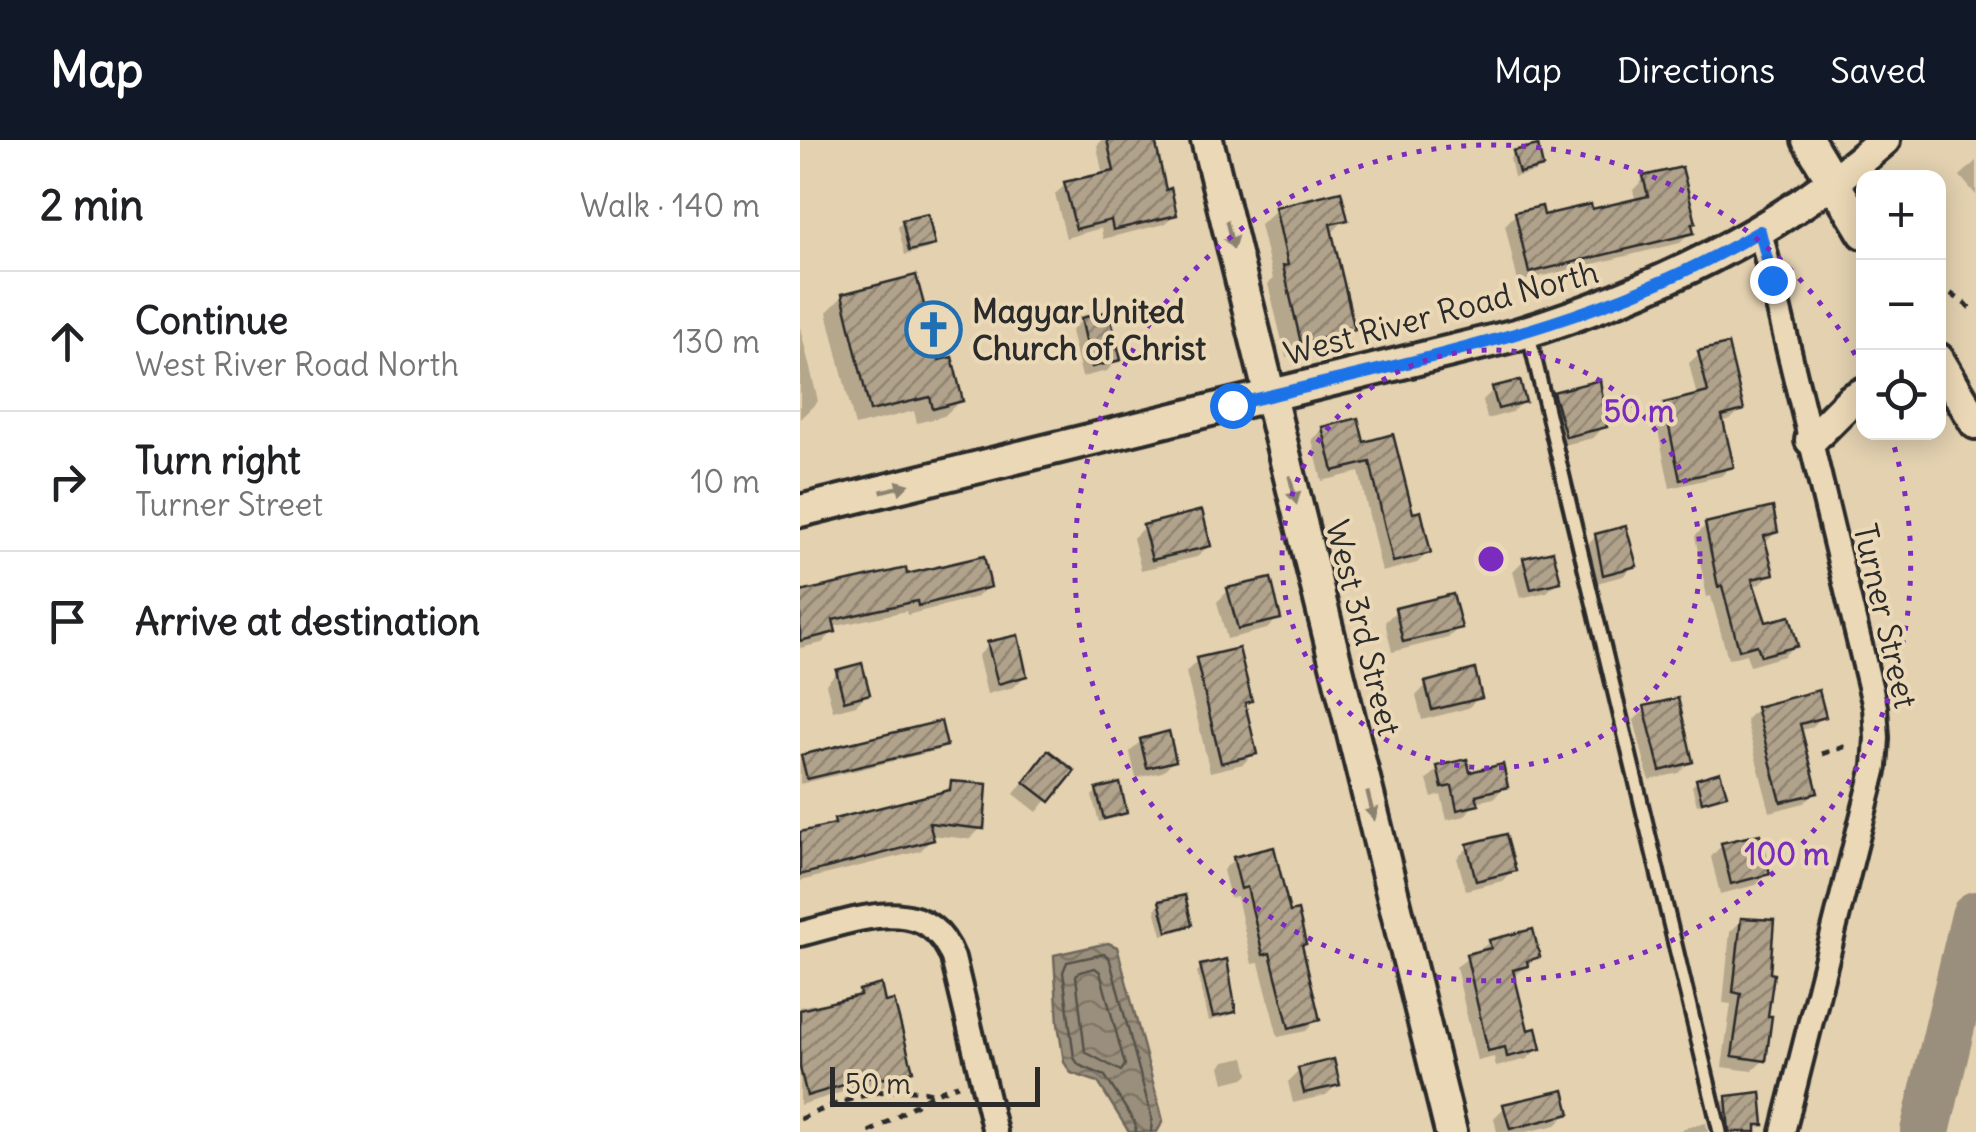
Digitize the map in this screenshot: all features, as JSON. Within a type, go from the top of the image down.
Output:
[{"type":"main road","name":"West 3rd Street","points":[[1207,140],[1450,1132]]},
{"type":"main road","points":[[1808,140],[1856,220]]},
{"type":"main road","name":"West River Road North","points":[[800,511],[1528,331],[1592,311],[1666,281],[1760,231],[1834,183],[1884,140]]},
{"type":"main road","points":[[1946,376],[1960,407]]},
{"type":"main road","points":[[1811,440],[1856,397]]},
{"type":"street","name":"Turner Street","points":[[1760,231],[1875,706],[1878,738],[1875,767],[1784,1132]]},
{"type":"street","points":[[800,934],[890,914],[918,920],[941,933],[953,958],[995,1132]]},
{"type":"lane","points":[[1528,331],[1720,1132]]},
{"type":"path","points":[[1946,290],[1976,312]]},
{"type":"path","points":[[1822,754],[1849,748],[1850,736]]},
{"type":"path","points":[[868,1132],[904,1114],[931,1092],[958,1085]]},
{"type":"path","points":[[800,1119],[862,1097],[918,1089],[931,1092]]},
{"type":"water","points":[[1108,943],[1117,947],[1160,1109],[1163,1121],[1157,1132],[1129,1132],[1098,1082],[1071,1073],[1064,1062],[1054,955]]},
{"type":"building","points":[[1107,140],[1155,140],[1166,190],[1171,188],[1177,215],[1113,230],[1111,220],[1076,229],[1064,182],[1114,171]]},
{"type":"building","points":[[1538,145],[1543,167],[1519,173],[1513,151]]},
{"type":"building","points":[[1682,167],[1696,223],[1692,224],[1694,233],[1529,273],[1515,212],[1542,206],[1544,215],[1648,196],[1643,176]]},
{"type":"building","points":[[1341,191],[1348,220],[1330,224],[1355,330],[1301,343],[1283,266],[1288,265],[1275,207]]},
{"type":"building","points":[[928,214],[935,245],[909,251],[902,220]]},
{"type":"building","points":[[916,275],[939,360],[952,357],[963,401],[933,409],[930,397],[870,411],[842,294]]},
{"type":"building","points":[[1109,311],[1121,360],[1092,367],[1081,318]]},
{"type":"building","points":[[1728,344],[1744,410],[1722,416],[1734,467],[1680,480],[1664,403],[1708,392],[1698,351]]},
{"type":"building","points":[[1520,380],[1526,402],[1498,409],[1492,387]]},
{"type":"building","points":[[1600,380],[1607,427],[1566,437],[1553,392]]},
{"type":"building","points":[[1358,418],[1364,442],[1393,434],[1413,513],[1421,511],[1431,553],[1393,562],[1370,462],[1333,471],[1322,427]]},
{"type":"building","points":[[1773,507],[1778,532],[1764,536],[1774,574],[1752,579],[1766,622],[1790,616],[1798,646],[1761,656],[1757,645],[1739,650],[1722,586],[1718,587],[1705,523]]},
{"type":"building","points":[[1202,510],[1211,546],[1152,560],[1143,525]]},
{"type":"building","points":[[1626,526],[1637,566],[1603,575],[1595,534]]},
{"type":"building","points":[[1553,551],[1561,582],[1531,589],[1523,558]]},
{"type":"building","points":[[984,556],[991,587],[918,606],[917,601],[833,620],[836,632],[800,641],[800,592],[906,568],[907,574]]},
{"type":"building","points":[[1271,578],[1281,619],[1238,629],[1227,588]]},
{"type":"building","points":[[1453,594],[1462,628],[1403,642],[1395,608]]},
{"type":"building","points":[[1018,635],[1027,676],[998,684],[987,642]]},
{"type":"building","points":[[1239,648],[1252,701],[1245,703],[1257,754],[1221,763],[1196,658]]},
{"type":"building","points":[[862,663],[870,694],[844,701],[836,670]]},
{"type":"building","points":[[1475,669],[1482,698],[1432,710],[1425,682]]},
{"type":"building","points":[[1819,690],[1826,717],[1800,724],[1818,793],[1781,802],[1756,707]]},
{"type":"building","points":[[1678,698],[1693,762],[1660,771],[1644,706]]},
{"type":"building","points":[[941,721],[947,746],[807,779],[801,755]]},
{"type":"building","points":[[1169,731],[1176,761],[1147,768],[1140,739]]},
{"type":"building","points":[[1048,750],[1075,771],[1050,802],[1024,782]]},
{"type":"building","points":[[1467,759],[1470,772],[1503,764],[1508,787],[1476,795],[1479,805],[1457,810],[1452,786],[1442,788],[1437,766]]},
{"type":"building","points":[[1720,772],[1727,795],[1702,802],[1696,779]]},
{"type":"building","points":[[951,781],[987,784],[984,829],[929,823],[934,840],[800,875],[800,832],[835,824],[834,819],[950,790]]},
{"type":"building","points":[[1120,783],[1127,813],[1104,819],[1096,789]]},
{"type":"building","points":[[1506,834],[1516,871],[1476,881],[1467,844]]},
{"type":"building","points":[[1760,834],[1770,874],[1731,884],[1721,843]]},
{"type":"building","points":[[1274,847],[1290,912],[1298,910],[1320,1020],[1289,1028],[1270,953],[1263,955],[1247,887],[1241,889],[1233,857]]},
{"type":"building","points":[[1185,895],[1192,925],[1167,932],[1159,901]]},
{"type":"building","points":[[1741,918],[1774,920],[1770,973],[1774,974],[1768,1016],[1772,1016],[1766,1061],[1732,1056],[1741,994],[1733,992]]},
{"type":"building","points":[[1533,929],[1540,957],[1513,970],[1528,1030],[1536,1028],[1541,1049],[1507,1057],[1505,1047],[1488,1051],[1466,954],[1491,948],[1489,940]]},
{"type":"building","points":[[1227,959],[1236,1012],[1213,1017],[1200,965]]},
{"type":"building","points":[[881,984],[885,1002],[894,1000],[913,1071],[881,1079],[880,1074],[807,1096],[800,1068],[800,1010],[860,995],[859,990]]},
{"type":"building","points":[[1334,1059],[1340,1085],[1304,1093],[1298,1068]]},
{"type":"building","points":[[1564,1090],[1570,1114],[1510,1129],[1503,1104]]},
{"type":"building","points":[[1761,1092],[1764,1125],[1756,1125],[1756,1132],[1729,1132],[1726,1096]]},
{"type":"waterway","points":[[1925,1132],[1976,916]]},
{"type":"place","name":"Magyar United Church of Christ","points":[[933,330]]},
{"type":"route","points":[[1232,405],[1516,335],[1592,311],[1666,281],[1760,231],[1772,280]]}]
